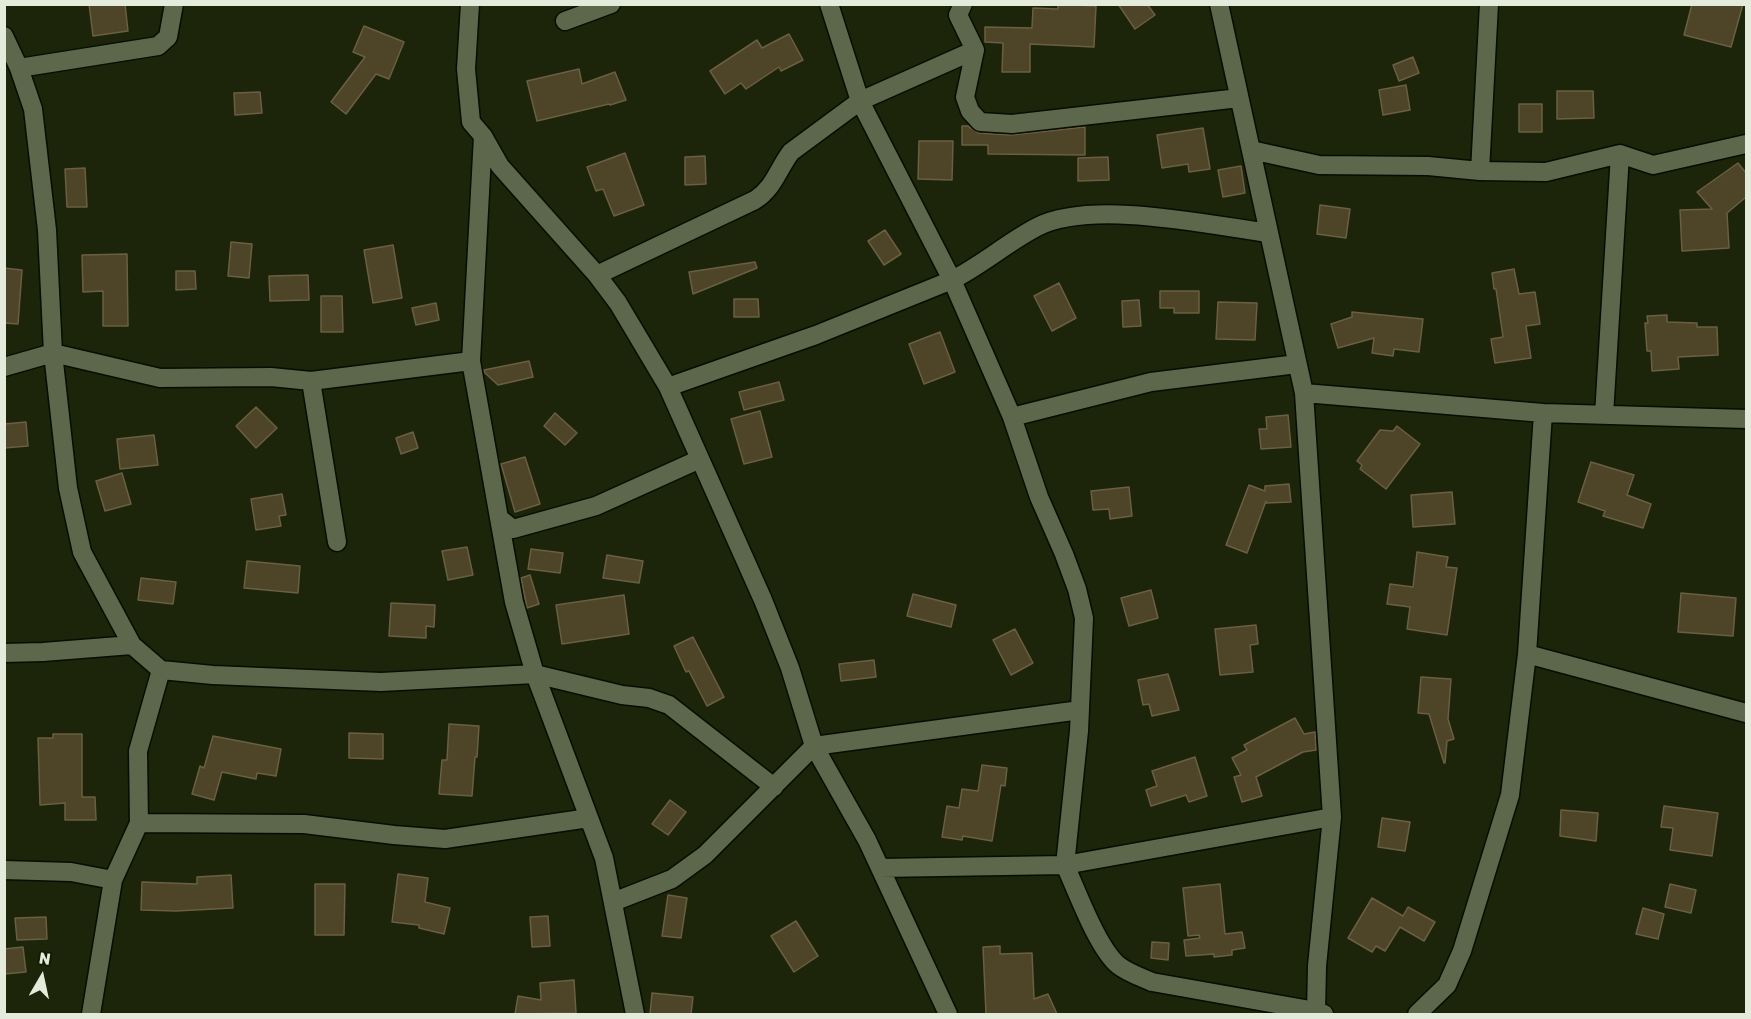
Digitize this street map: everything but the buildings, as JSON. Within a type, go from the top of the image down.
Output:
[{"type":"street","points":[[19,68],[158,46],[168,37],[174,4]]},
{"type":"street","points":[[470,4],[466,69],[471,122],[483,136],[500,166],[597,275],[618,303],[669,387],[763,600],[790,668],[814,746],[880,868],[948,1014]]},
{"type":"street","points":[[564,21],[611,4]]},
{"type":"street","points":[[829,4],[860,101],[952,280],[1012,417],[1039,496],[1071,572],[1084,618],[1080,710],[1065,865],[1102,944],[1117,964],[1152,982],[1318,1013],[1317,966],[1332,818],[1304,393],[1219,4]]},
{"type":"street","points":[[963,4],[958,15],[975,50],[965,97],[970,111],[980,122],[1012,124],[1239,98]]},
{"type":"street","points":[[1480,171],[1489,4]]},
{"type":"street","points":[[6,42],[19,68],[33,109],[47,230],[53,353],[68,488],[82,552],[132,645],[161,670],[213,675],[381,682],[535,674],[622,695],[649,698],[669,705],[774,787]]},
{"type":"street","points":[[597,275],[755,200],[766,193],[791,152],[860,101],[975,50]]},
{"type":"street","points":[[483,136],[471,361],[514,603],[535,674],[604,858],[635,1014]]},
{"type":"street","points":[[1251,150],[1319,165],[1428,166],[1480,171],[1545,172],[1620,154],[1653,165],[1746,144]]},
{"type":"street","points":[[1604,415],[1620,154]]},
{"type":"street","points":[[669,387],[816,335],[952,280],[972,270],[1038,226],[1071,217],[1107,214],[1158,217],[1269,233]]},
{"type":"street","points":[[4,367],[53,353],[160,378],[271,377],[311,381],[471,361]]},
{"type":"street","points":[[1012,417],[1151,382],[1297,364]]},
{"type":"street","points":[[311,381],[337,542]]},
{"type":"street","points":[[1304,393],[1543,413],[1746,420]]},
{"type":"street","points":[[1417,1014],[1447,985],[1462,951],[1510,795],[1527,654],[1543,413]]},
{"type":"street","points":[[499,518],[513,529],[596,506],[700,459]]},
{"type":"street","points":[[4,653],[132,645]]},
{"type":"street","points":[[1527,654],[1746,713]]},
{"type":"street","points":[[91,1014],[112,880],[139,823],[138,751],[161,670]]},
{"type":"street","points":[[613,902],[672,879],[705,855],[814,746],[1080,710]]},
{"type":"street","points":[[139,823],[304,824],[445,839],[588,818]]},
{"type":"street","points":[[880,868],[1065,865],[1332,818]]},
{"type":"street","points":[[4,870],[71,872],[112,880]]}]
